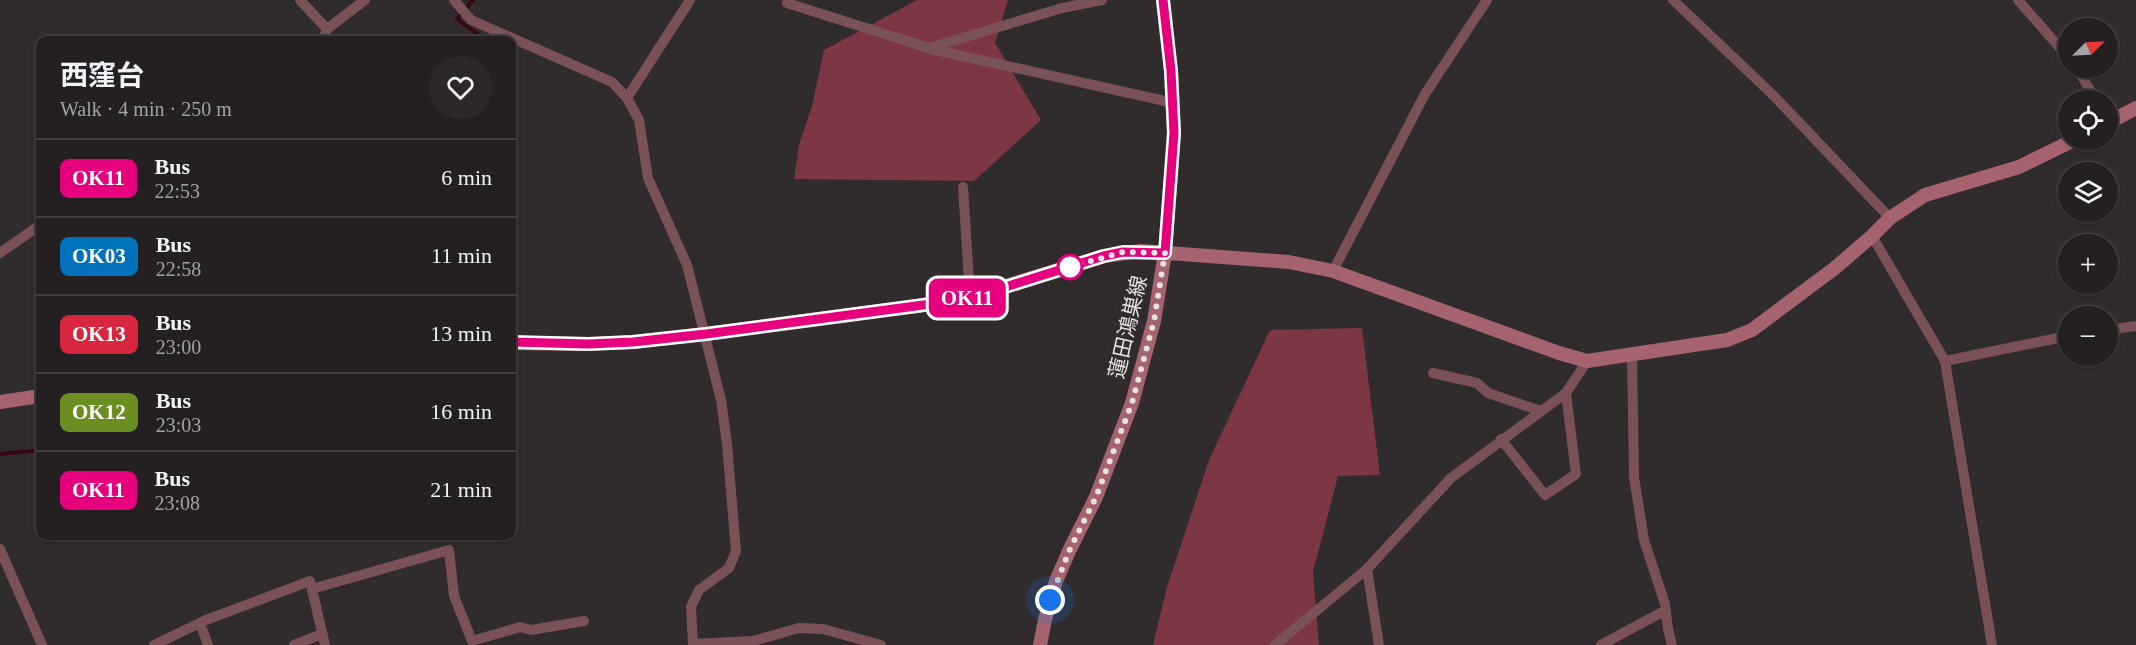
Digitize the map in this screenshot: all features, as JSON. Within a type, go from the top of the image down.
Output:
[{"type":"street","points":[[300,0],[327,29]]},
{"type":"street","points":[[324,36],[327,29],[365,0]]},
{"type":"street","points":[[454,0],[471,20],[507,36]]},
{"type":"street","points":[[627,98],[690,0]]},
{"type":"street","points":[[928,48],[1062,8],[1102,0]]},
{"type":"street","name":"蓮田鴻巣線","points":[[1040,645],[1056,581],[1096,497],[1132,403],[1154,321],[1165,253],[1172,168],[1174,103],[1164,0]]},
{"type":"street","points":[[1333,271],[1425,94],[1487,0]]},
{"type":"street","points":[[1673,0],[1774,96],[1890,218]]},
{"type":"street","points":[[2018,0],[2058,46]]},
{"type":"street","points":[[785,1],[928,48],[1174,103]]},
{"type":"street","points":[[516,40],[612,82],[627,98],[639,120],[648,178],[687,265],[722,400],[736,551],[729,568],[699,590],[691,607],[693,645],[753,641],[799,628],[823,629],[882,645]]},
{"type":"street","points":[[2118,117],[2136,108]]},
{"type":"street","points":[[516,342],[588,344],[706,334],[918,306],[970,297],[1104,256],[1132,252],[1289,262],[1333,271],[1559,353],[1587,361],[1727,340],[1752,330],[1872,236],[1890,218],[1925,195],[2019,167],[2058,148]]},
{"type":"street","points":[[963,187],[970,297]]},
{"type":"street","points":[[0,253],[36,228]]},
{"type":"street","points":[[1872,236],[1945,362],[1992,645]]},
{"type":"street","points":[[2118,329],[2136,327]]},
{"type":"street","points":[[1945,362],[2058,338]]},
{"type":"street","points":[[1632,353],[1634,477],[1644,540],[1666,610],[1672,645]]},
{"type":"street","points":[[1275,645],[1367,569],[1451,478],[1566,393],[1587,361]]},
{"type":"street","points":[[1433,373],[1477,383],[1488,393],[1541,411]]},
{"type":"street","points":[[1501,439],[1545,495],[1576,474],[1566,393]]},
{"type":"street","points":[[0,402],[36,397]]},
{"type":"street","points":[[0,549],[42,645]]},
{"type":"street","points":[[312,589],[449,550],[454,596],[472,641],[520,627],[531,630],[584,621]]},
{"type":"street","points":[[1367,569],[1379,645]]},
{"type":"street","points":[[154,645],[200,623],[310,581],[325,645]]},
{"type":"street","points":[[1601,645],[1666,610]]},
{"type":"street","points":[[200,623],[208,645]]},
{"type":"street","points":[[294,645],[322,634]]},
{"type":"shaded area","points":[[917,0],[1008,0],[995,43],[1041,120],[974,181],[794,179],[799,145],[812,106],[824,50]]},
{"type":"shaded area","points":[[1362,328],[1380,475],[1338,476],[1313,572],[1319,645],[1153,645],[1167,587],[1209,460],[1270,330]]},
{"type":"waterway","points":[[473,0],[457,19],[480,36]]},
{"type":"waterway","points":[[0,454],[36,450]]},
{"type":"bus line","name":"OK11","points":[[516,342],[588,344],[633,342],[918,306],[970,297],[1104,256],[1141,251],[1165,253],[1172,168],[1174,103],[1163,0]]},
{"type":"route","points":[[1050,600],[1070,549],[1096,497],[1132,403],[1154,321],[1165,253],[1123,252],[1063,269],[1070,267]]}]
